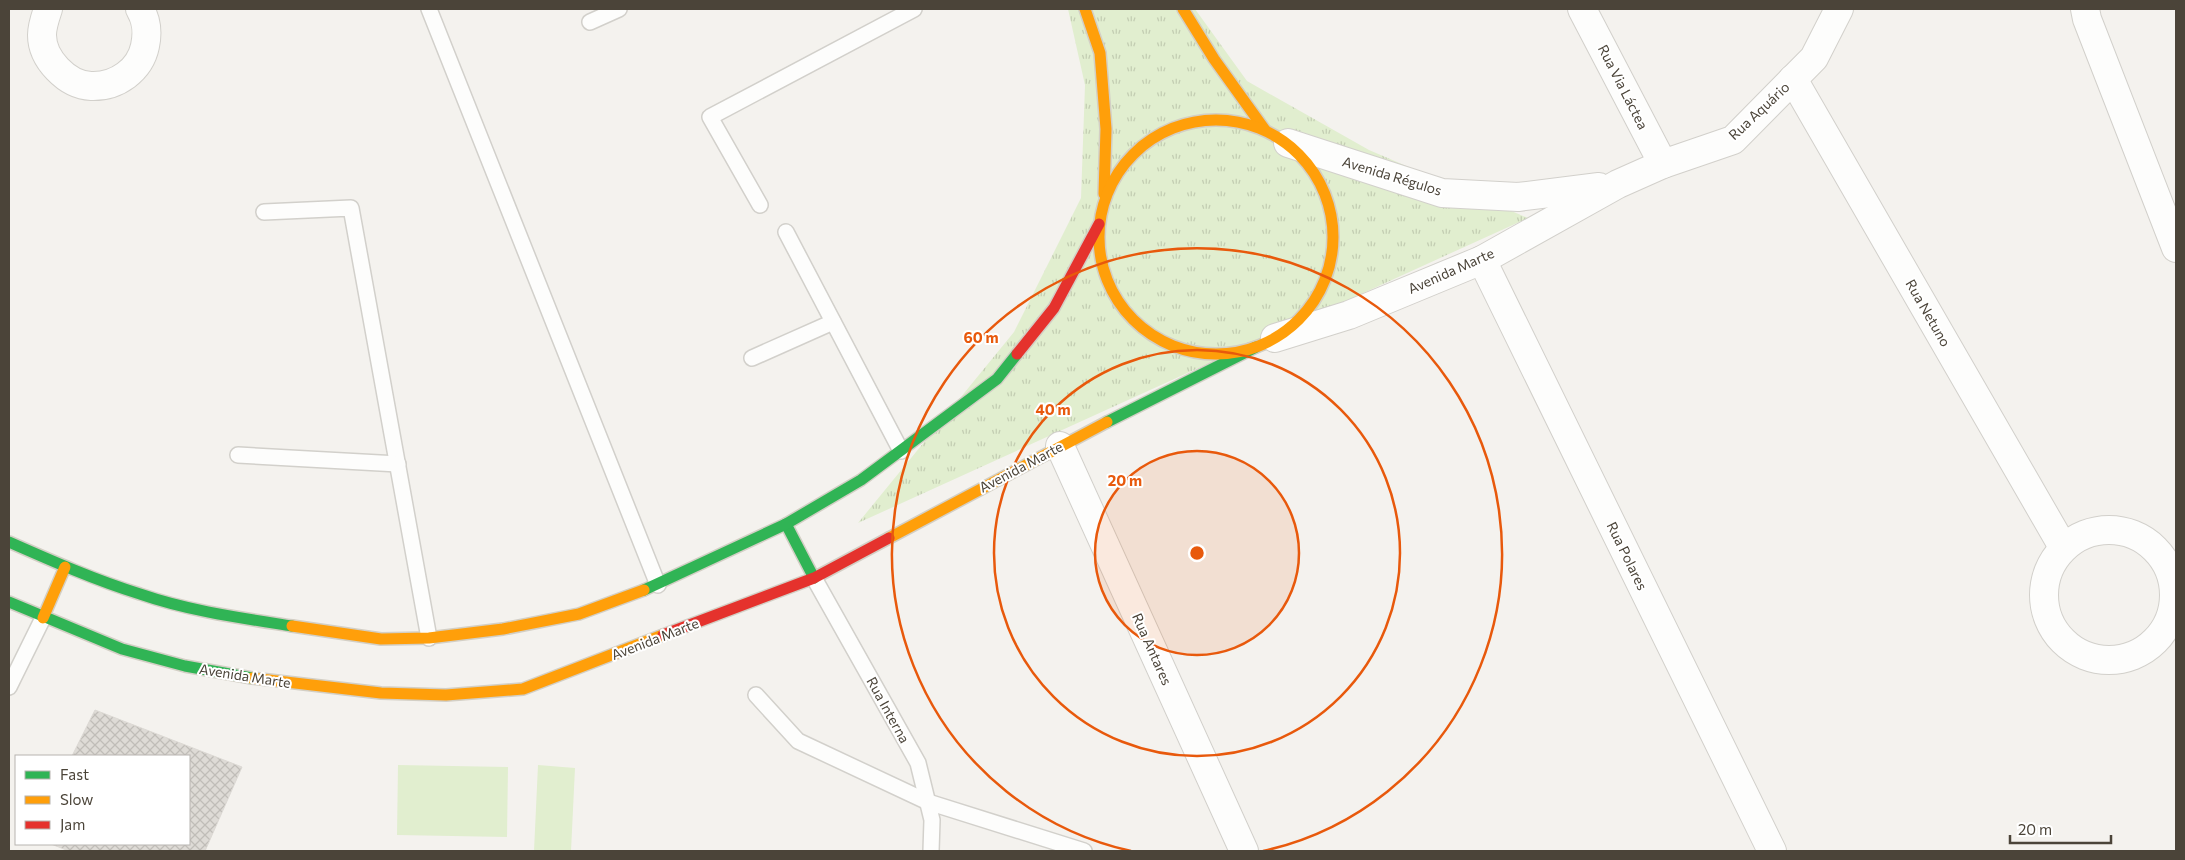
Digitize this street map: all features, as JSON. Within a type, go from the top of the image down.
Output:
[{"type":"street","points":[[39,14],[42,38],[48,58],[65,76],[90,86],[115,82],[130,73],[143,54],[148,34],[145,17],[140,9]]},
{"type":"street","points":[[1085,9],[1100,53],[1106,128],[1104,199],[1099,224],[1100,254],[1108,282],[1122,308],[1143,329],[1169,344],[1198,353],[1227,354],[1265,343],[1291,328],[1316,299],[1325,282],[1331,264],[1334,245],[1330,206],[1324,189],[1314,172],[1288,143],[1265,130],[1238,121],[1210,119],[1182,124],[1156,135],[1134,152],[1116,173],[1104,199]]},
{"type":"street","points":[[1183,9],[1214,59],[1265,130]]},
{"type":"street","name":"Rua Via Láctea","points":[[1582,9],[1663,164]]},
{"type":"street","name":"Rua Aquário","points":[[1618,184],[1663,164],[1733,140],[1814,58],[1839,9]]},
{"type":"street","points":[[2085,9],[2090,28],[2176,248]]},
{"type":"street","name":"Rua Netuno","points":[[1793,79],[2063,547]]},
{"type":"street","name":"Avenida Régulos","points":[[1288,143],[1442,193],[1518,198],[1618,184]]},
{"type":"street","name":"Avenida Marte","points":[[9,602],[122,649],[186,666],[268,681],[381,693],[446,696],[523,689],[814,578],[1060,446],[1265,343],[1349,315],[1482,260],[1618,184]]},
{"type":"street","points":[[9,542],[65,567],[140,595],[220,615],[381,639],[429,638],[503,629],[579,614],[658,585],[786,524],[861,480],[997,379],[1054,308],[1099,224]]},
{"type":"street","name":"Rua Polares","points":[[1482,260],[1772,851]]},
{"type":"street","name":"Rua Antares","points":[[1060,446],[1244,851]]},
{"type":"street","points":[[786,524],[814,578]]},
{"type":"street","points":[[2104,529],[2127,532],[2148,542],[2163,558],[2173,578],[2175,601],[2169,623],[2156,641],[2140,653],[2120,660],[2099,660],[2079,653],[2062,641],[2050,624],[2044,604],[2044,584],[2051,564],[2063,547],[2082,535],[2104,529]]},
{"type":"street","points":[[44,618],[65,567]]},
{"type":"lane","points":[[429,9],[658,585]]},
{"type":"lane","points":[[590,22],[619,9]]},
{"type":"lane","points":[[760,205],[710,116],[914,9]]},
{"type":"lane","points":[[264,212],[351,208],[429,638]]},
{"type":"lane","points":[[786,232],[901,451]]},
{"type":"lane","points":[[752,358],[833,322]]},
{"type":"lane","points":[[238,455],[398,464]]},
{"type":"lane","name":"Rua Interna","points":[[814,578],[918,763],[932,820],[931,851]]},
{"type":"lane","points":[[9,687],[44,618]]},
{"type":"lane","points":[[756,695],[798,741],[928,802],[1084,851]]},
{"type":"green space","points":[[1068,9],[1195,9],[1247,81],[1369,150],[1528,218],[858,523],[1014,332],[1081,198],[1085,85]]},
{"type":"green space","points":[[398,765],[508,767],[507,837],[397,835]]},
{"type":"green space","points":[[538,765],[575,768],[571,851],[534,851]]},
{"type":"building","points":[[95,710],[242,767],[205,851],[69,851],[54,845],[190,845],[190,755],[72,755]]},
{"type":"traffic: fast","points":[[1107,422],[1256,347]]},
{"type":"traffic: fast","points":[[644,590],[786,524],[861,480],[997,379],[1017,354]]},
{"type":"traffic: fast","points":[[786,524],[814,578]]},
{"type":"traffic: fast","points":[[9,542],[123,589],[159,600],[215,613],[292,626]]},
{"type":"traffic: fast","points":[[9,602],[122,649],[185,666],[252,678]]},
{"type":"traffic: slow","points":[[1085,9],[1100,53],[1106,129],[1104,194]]},
{"type":"traffic: slow","points":[[1183,9],[1214,59],[1265,130]]},
{"type":"traffic: slow","points":[[1205,120],[1227,120],[1261,129],[1281,139],[1299,154],[1314,172],[1324,192],[1331,214],[1333,237],[1331,260],[1324,282],[1314,302],[1299,320],[1281,335],[1250,349],[1227,354],[1205,354],[1182,349],[1151,335],[1125,311],[1118,302],[1104,271],[1099,248],[1099,226],[1104,203],[1118,172],[1142,146],[1151,139],[1182,125],[1205,120]]},
{"type":"traffic: slow","points":[[889,538],[1107,422]]},
{"type":"traffic: slow","points":[[43,618],[65,567]]},
{"type":"traffic: slow","points":[[292,626],[381,639],[429,638],[503,629],[579,614],[644,590]]},
{"type":"traffic: slow","points":[[252,678],[381,693],[446,695],[523,689],[663,635]]},
{"type":"traffic: jam","points":[[1017,354],[1054,308],[1099,224]]},
{"type":"traffic: jam","points":[[663,635],[814,578],[889,538]]}]
